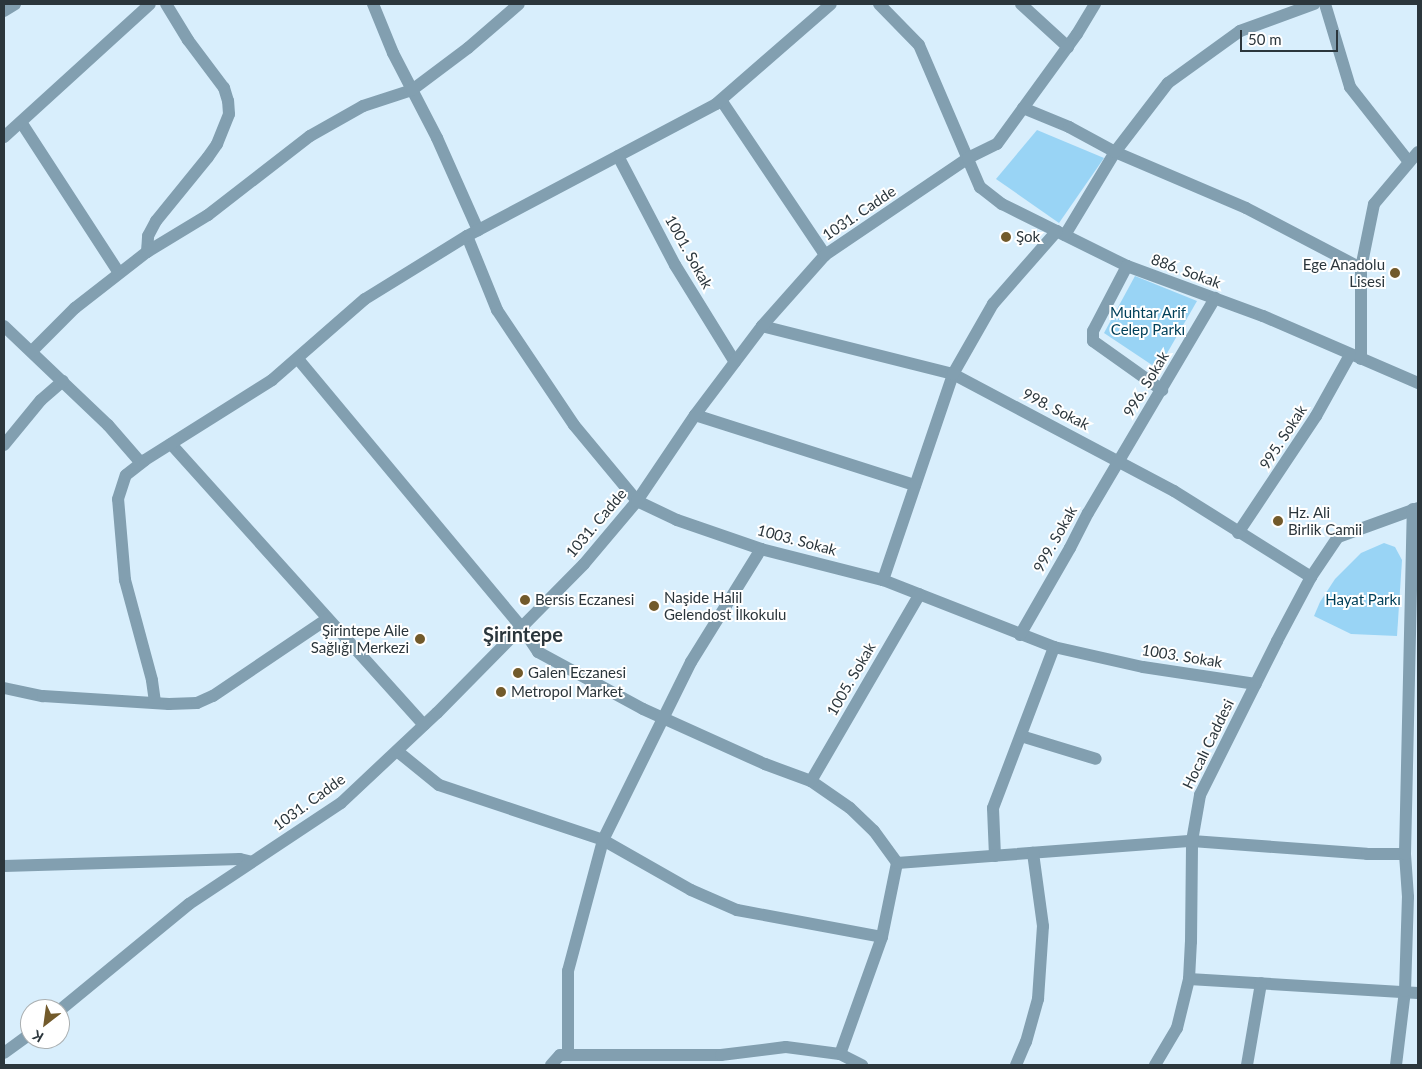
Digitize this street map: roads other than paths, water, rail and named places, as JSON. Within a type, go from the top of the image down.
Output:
[{"type":"street","points":[[4,11],[16,4]]},
{"type":"street","points":[[4,137],[150,4]]},
{"type":"street","points":[[147,252],[148,236],[156,221],[217,144],[228,114],[228,101],[224,88],[188,40],[166,4]]},
{"type":"street","name":"1003. Sokak","points":[[373,4],[393,52],[437,138],[472,233],[497,310],[574,424],[637,501],[677,520],[761,549],[883,580],[1054,647],[1144,667],[1256,684]]},
{"type":"street","points":[[32,351],[75,308],[147,252],[208,215],[310,136],[363,106],[412,90],[468,48],[519,4]]},
{"type":"street","points":[[155,702],[152,680],[125,580],[118,499],[126,475],[141,463],[242,401],[298,359],[365,299],[472,233],[721,100],[831,4]]},
{"type":"street","name":"886. Sokak","points":[[879,4],[919,45],[980,187],[1002,204],[1127,266],[1263,316],[1418,383]]},
{"type":"street","points":[[1022,4],[1068,47]]},
{"type":"street","name":"1031. Cadde","points":[[70,1002],[189,904],[341,803],[424,725],[584,564],[637,501],[696,415],[762,326],[825,255],[968,158],[997,144],[1068,47],[1095,4]]},
{"type":"street","points":[[883,580],[953,374],[993,304],[1061,233],[1115,152],[1168,83],[1240,31],[1314,4]]},
{"type":"street","points":[[1325,4],[1350,87],[1409,162]]},
{"type":"street","points":[[721,100],[825,255]]},
{"type":"street","points":[[1023,108],[1068,127],[1115,152],[1246,208],[1361,268]]},
{"type":"street","points":[[21,122],[119,272]]},
{"type":"street","points":[[1356,357],[1361,268],[1374,204],[1418,152]]},
{"type":"street","name":"1001. Sokak","points":[[618,156],[675,265],[734,362]]},
{"type":"street","points":[[1127,266],[1093,331],[1093,341],[1162,390]]},
{"type":"street","name":"996. Sokak","points":[[1120,460],[1215,298]]},
{"type":"street","points":[[4,326],[63,380],[108,425],[141,463]]},
{"type":"street","name":"998. Sokak","points":[[762,326],[953,374],[1120,460],[1174,491],[1238,533],[1311,577]]},
{"type":"street","name":"995. Sokak","points":[[1238,533],[1356,357]]},
{"type":"street","points":[[298,359],[522,628],[538,652],[664,718],[765,764],[811,781],[856,814],[874,831],[897,863],[882,937],[840,1054]]},
{"type":"street","points":[[4,444],[41,400],[63,380]]},
{"type":"street","points":[[696,415],[915,485]]},
{"type":"street","points":[[172,444],[424,725]]},
{"type":"street","name":"999. Sokak","points":[[1020,635],[1120,460]]},
{"type":"street","points":[[1396,1065],[1405,991],[1413,896],[1405,854],[1416,509]]},
{"type":"street","name":"Hocalı Caddesi","points":[[1155,1065],[1177,1028],[1189,979],[1192,841],[1200,795],[1311,577],[1338,538],[1416,509]]},
{"type":"street","points":[[564,1058],[568,971],[604,840],[691,662],[761,549]]},
{"type":"street","name":"1005. Sokak","points":[[811,781],[920,594]]},
{"type":"street","points":[[4,688],[43,696],[197,703],[213,696],[328,619]]},
{"type":"street","points":[[995,856],[993,808],[1054,647]]},
{"type":"street","points":[[1021,736],[1096,759]]},
{"type":"street","points":[[397,751],[439,785],[604,840],[691,890],[737,910],[882,937]]},
{"type":"street","points":[[897,863],[1192,841],[1367,854],[1405,854]]},
{"type":"street","points":[[1016,1065],[1026,1042],[1038,999],[1043,926],[1033,853]]},
{"type":"street","points":[[4,866],[240,859],[252,862]]},
{"type":"street","points":[[1189,979],[1418,993]]},
{"type":"street","points":[[1247,1065],[1261,983]]},
{"type":"street","points":[[4,1053],[20,1041]]},
{"type":"street","points":[[551,1065],[564,1058],[723,1060],[786,1046],[840,1054],[862,1065]]},
{"type":"place","name":"Şok","points":[[1006,237]]},
{"type":"place","name":"Ege Anadolu Lisesi","points":[[1395,273]]},
{"type":"place","name":"Hz. Ali Birlik Camii","points":[[1278,521]]},
{"type":"place","name":"Bersis Eczanesi","points":[[525,600]]},
{"type":"place","name":"Naşide Halil Gelendost İlkokulu","points":[[654,606]]},
{"type":"place","name":"Şirintepe Aile Sağlığı Merkezi","points":[[420,639]]},
{"type":"place","name":"Galen Eczanesi","points":[[518,673]]},
{"type":"place","name":"Metropol Market","points":[[501,692]]},
{"type":"district","name":"Şirintepe","points":[[523,634]]},
{"type":"park label","name":"Muhtar Arif Celep Parkı","points":[[1148,320]]},
{"type":"park label","name":"Hayat Parkı","points":[[1363,600]]}]
